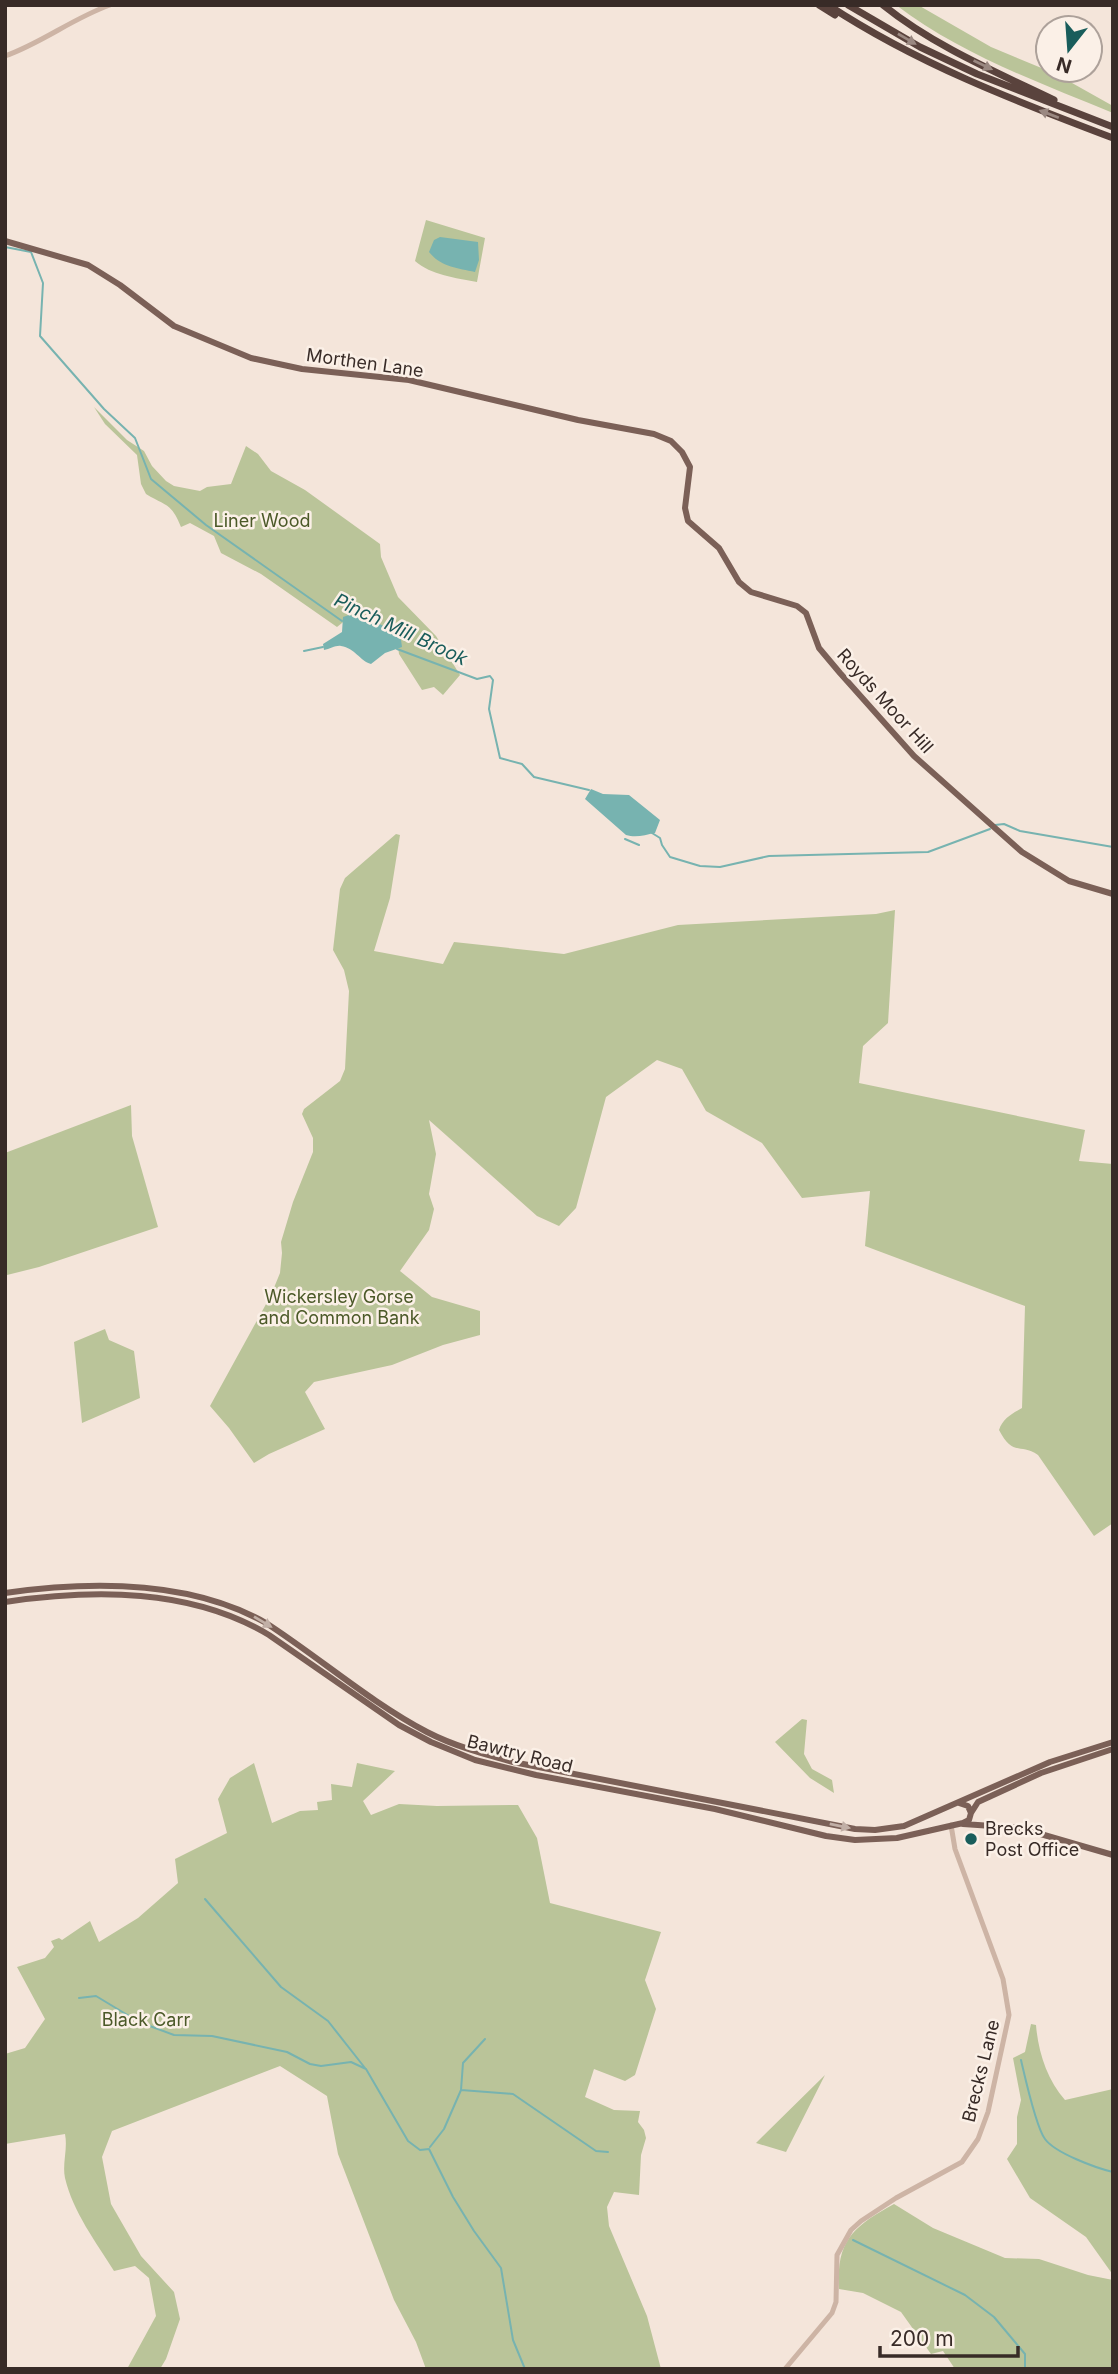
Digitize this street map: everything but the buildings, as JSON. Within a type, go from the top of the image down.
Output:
[{"type":"highway","points":[[820,5],[873,37],[972,82],[1113,138]]},
{"type":"highway","points":[[828,5],[913,54]]},
{"type":"highway","points":[[848,5],[920,47],[1109,126]]},
{"type":"highway","points":[[883,5],[916,29],[962,55],[1109,126]]},
{"type":"main road","name":"Morthen Lane","points":[[5,242],[65,256],[88,265],[120,285],[174,326],[260,361],[302,369],[410,380],[566,418],[664,437],[682,452],[690,467],[685,508]]},
{"type":"main road","name":"Royds Moor Hill","points":[[685,508],[688,522],[719,548],[733,575],[744,587],[762,597],[797,606],[806,613],[819,648],[839,673],[914,756],[992,827],[1047,869],[1069,881],[1113,894]]},
{"type":"main road","name":"Bawtry Road","points":[[5,1594],[64,1587],[127,1588],[200,1598],[250,1614],[408,1721],[476,1752],[513,1762],[855,1829],[876,1830],[904,1826],[1050,1762],[1113,1742]]},
{"type":"main road","points":[[64,1587],[64,1595]]},
{"type":"main road","name":"Bawtry Road","points":[[5,1602],[101,1594],[149,1597],[216,1610],[256,1627],[411,1732],[475,1760],[536,1775],[715,1809],[808,1832],[855,1840],[897,1838],[948,1825],[997,1825]]},
{"type":"main road","points":[[297,1644],[310,1657],[308,1662]]},
{"type":"main road","points":[[961,1824],[969,1820],[978,1802],[1041,1773],[1113,1749]]},
{"type":"main road","points":[[959,1802],[968,1806],[971,1813],[980,1820],[1020,1828],[1113,1855]]},
{"type":"main road","points":[[938,1813],[948,1825]]},
{"type":"main road","points":[[808,1832],[804,1826],[809,1820]]},
{"type":"street","points":[[5,56],[23,50],[110,5]]},
{"type":"street","name":"Brecks Lane","points":[[785,2369],[832,2313],[836,2302],[837,2255],[851,2230],[896,2198],[962,2162],[973,2147],[988,2112],[1009,2015],[1003,1979],[948,1825]]},
{"type":"green space","points":[[896,5],[918,5],[991,47],[1034,65],[1034,80],[973,53]]},
{"type":"green space","points":[[1043,84],[1074,84],[1113,106],[1113,113]]},
{"type":"green space","points":[[426,220],[485,238],[477,282],[436,273],[415,261]]},
{"type":"green space","name":"Liner Wood","points":[[94,407],[127,440],[144,451],[152,466],[174,486],[200,491],[207,487],[231,484],[246,446],[258,454],[271,471],[305,490],[380,544],[381,557],[398,597],[436,636],[460,675],[443,695],[434,687],[422,690],[399,654],[397,639],[347,619],[337,627],[261,574],[221,553],[214,536],[190,523],[181,527],[171,509],[146,494],[141,484],[137,455],[105,424]]},
{"type":"green space","name":"Wickersley Gorse and Common Bank","points":[[396,834],[400,835],[390,898],[374,951],[443,964],[454,942],[564,954],[678,925],[876,914],[895,910],[888,1023],[863,1046],[859,1083],[1085,1130],[1079,1161],[1113,1164],[1113,1523],[1094,1536],[1038,1455],[1008,1444],[999,1430],[1005,1419],[1022,1408],[1025,1306],[865,1246],[870,1191],[802,1198],[762,1143],[706,1111],[682,1069],[657,1060],[606,1097],[576,1208],[559,1226],[537,1216],[429,1120],[436,1154],[429,1194],[434,1209],[429,1230],[400,1271],[432,1297],[480,1311],[480,1335],[443,1345],[392,1365],[314,1382],[305,1392],[325,1429],[254,1463],[210,1406],[271,1295],[280,1273],[281,1242],[313,1152],[313,1138],[302,1114],[304,1109],[340,1081],[345,1069],[349,991],[344,970],[333,950],[340,889],[345,878]]},
{"type":"green space","points":[[131,1105],[132,1136],[158,1227],[7,1275],[5,1153]]},
{"type":"green space","points":[[105,1329],[109,1340],[134,1351],[140,1398],[82,1423],[74,1342]]},
{"type":"green space","points":[[802,1719],[807,1720],[804,1754],[812,1769],[832,1780],[834,1793],[810,1778],[775,1742]]},
{"type":"green space","name":"Black Carr","points":[[254,1763],[272,1823],[300,1811],[318,1810],[317,1802],[332,1800],[331,1784],[352,1787],[357,1763],[395,1771],[363,1801],[371,1815],[399,1804],[518,1805],[537,1838],[550,1903],[661,1932],[645,1980],[656,2009],[635,2075],[625,2081],[594,2069],[585,2097],[614,2110],[640,2111],[638,2122],[646,2138],[641,2155],[639,2195],[614,2192],[607,2207],[609,2226],[647,2316],[661,2369],[426,2369],[416,2342],[394,2300],[338,2154],[327,2096],[280,2066],[112,2131],[102,2157],[111,2204],[141,2256],[174,2292],[180,2319],[160,2369],[127,2369],[156,2316],[149,2278],[135,2266],[114,2271],[86,2226],[65,2178],[65,2134],[5,2144],[5,2054],[25,2048],[45,2019],[17,1967],[45,1958],[54,1947],[51,1941],[59,1938],[62,1940],[90,1921],[99,1942],[138,1918],[178,1883],[175,1859],[227,1833],[218,1799],[230,1778]]},
{"type":"green space","points":[[1031,2024],[1036,2025],[1041,2055],[1048,2074],[1065,2100],[1113,2089],[1113,2275],[1086,2237],[1030,2198],[1007,2159],[1017,2144],[1017,2117],[1021,2100],[1013,2058],[1025,2052]]},
{"type":"green space","points":[[825,2075],[786,2152],[756,2143]]},
{"type":"green space","points":[[894,2204],[933,2228],[1005,2258],[1039,2259],[1113,2280],[1113,2369],[955,2369],[943,2351],[931,2354],[901,2312],[863,2293],[839,2289],[841,2258],[850,2236],[868,2220]]},
{"type":"water","points":[[440,237],[478,242],[479,260],[475,272],[450,266],[429,252],[434,240]]},
{"type":"water","points":[[349,615],[371,620],[390,630],[401,640],[402,647],[385,653],[371,664],[346,647],[337,646],[324,650],[323,644],[342,632],[343,617]]},
{"type":"water","points":[[591,789],[603,794],[629,795],[660,820],[655,833],[626,835],[585,799]]},
{"type":"waterway","name":"Pinch Mill Brook","points":[[5,247],[31,252],[43,283],[40,336],[104,409],[135,438],[151,479],[206,525],[342,621]]},
{"type":"waterway","points":[[304,651],[323,647]]},
{"type":"waterway","name":"Pinch Mill Brook","points":[[397,649],[477,679],[490,676],[493,680],[489,709],[500,758],[522,764],[534,777],[589,790]]},
{"type":"waterway","name":"Pinch Mill Brook","points":[[995,825],[1004,824],[1020,831],[1113,847]]},
{"type":"waterway","name":"Pinch Mill Brook","points":[[652,833],[660,838],[670,857],[700,866],[720,867],[769,856],[928,852],[990,829]]},
{"type":"waterway","points":[[625,839],[639,845]]},
{"type":"waterway","points":[[205,1899],[281,1987],[328,2021],[365,2068]]},
{"type":"waterway","points":[[79,1998],[96,1996],[139,2022],[174,2035],[212,2036],[287,2052],[310,2064],[321,2066],[351,2062],[366,2069],[408,2141],[420,2150],[429,2149],[453,2197],[501,2268],[513,2340],[525,2369]]},
{"type":"waterway","points":[[430,2147],[444,2129],[461,2090],[463,2063],[485,2039]]},
{"type":"waterway","points":[[1021,2060],[1045,2139],[1066,2155],[1113,2172]]},
{"type":"waterway","points":[[461,2090],[513,2094],[596,2151],[608,2152]]},
{"type":"waterway","points":[[853,2240],[965,2295],[994,2317],[1025,2354],[1025,2369]]},
{"type":"place","name":"Brecks Post Office","points":[[971,1839]]}]
